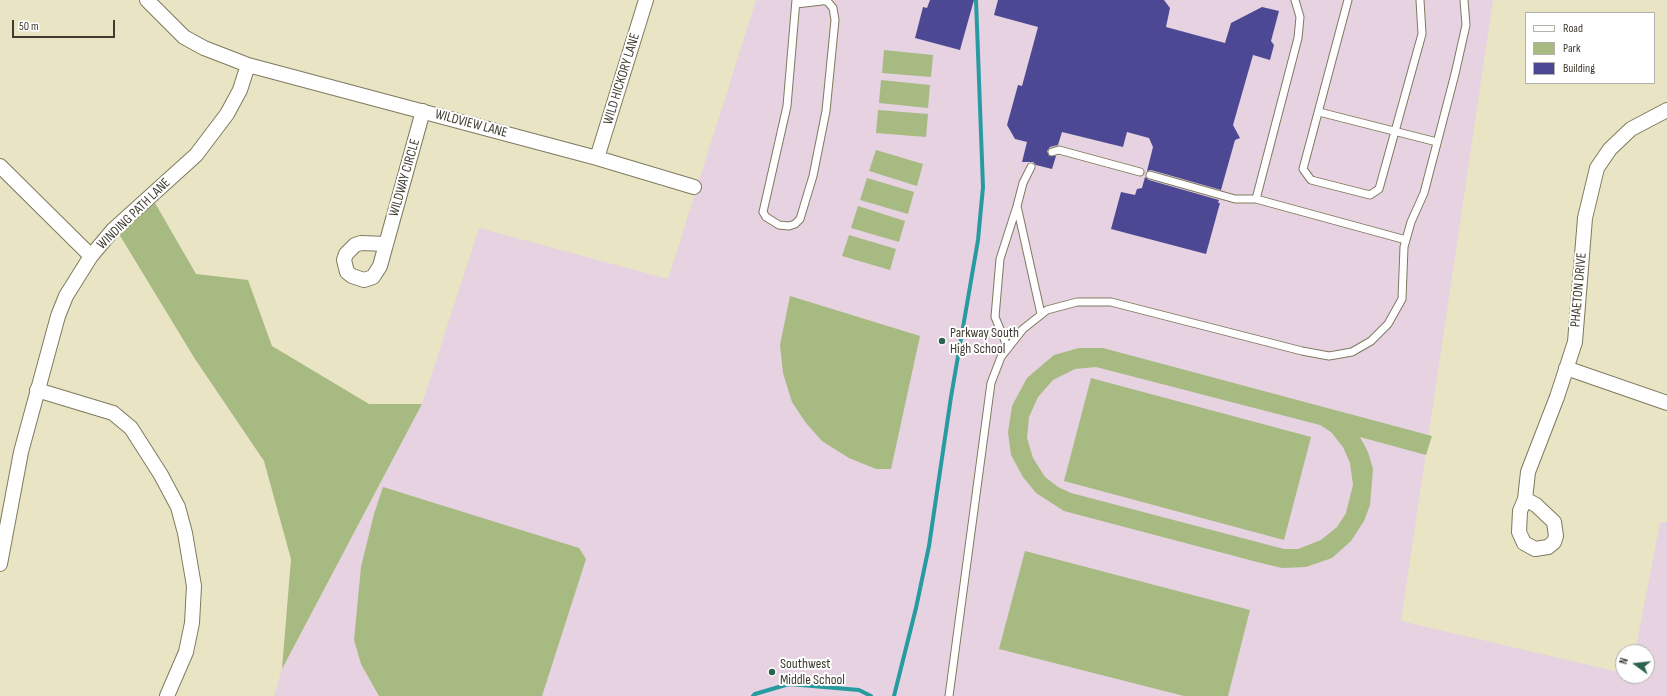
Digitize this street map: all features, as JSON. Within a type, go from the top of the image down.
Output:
[{"type":"street","points":[[147,0],[184,37],[204,48],[248,65]]},
{"type":"street","name":"WILD HICKORY LANE","points":[[597,158],[646,0]]},
{"type":"street","name":"WILDVIEW LANE","points":[[248,65],[597,158],[694,187]]},
{"type":"street","name":"WINDING PATH LANE","points":[[0,564],[21,452],[58,316],[66,296],[91,256],[113,230],[196,155],[227,114],[240,90],[248,65]]},
{"type":"street","name":"PHAETON DRIVE","points":[[1525,498],[1528,472],[1575,342],[1585,218],[1597,168],[1610,149],[1631,128],[1667,110]]},
{"type":"street","name":"WILDWAY CIRCLE","points":[[386,244],[423,111]]},
{"type":"street","points":[[0,166],[91,256]]},
{"type":"street","points":[[1566,368],[1667,403]]},
{"type":"street","points":[[37,390],[113,413],[131,428],[162,475],[178,507],[185,533],[193,580],[192,623],[186,652],[167,696]]},
{"type":"lane","points":[[822,0],[828,2],[833,8],[835,20],[826,111],[813,176],[800,219],[795,224],[789,226],[779,225],[766,218],[763,212],[787,106],[796,2],[822,0]]},
{"type":"lane","points":[[1256,199],[1298,38],[1300,18],[1295,0]]},
{"type":"lane","points":[[1348,0],[1303,169],[1311,180],[1370,195],[1379,188],[1422,34],[1420,0]]},
{"type":"lane","points":[[949,696],[991,383],[1001,357],[1023,329],[1047,310],[1077,302],[1111,302],[1302,352],[1329,356],[1352,352],[1371,341],[1388,324],[1402,299],[1406,240],[1411,222],[1424,193],[1455,74],[1466,25],[1464,0]]},
{"type":"lane","points":[[1319,112],[1437,142]]},
{"type":"lane","points":[[1052,152],[1059,150],[1140,172]]},
{"type":"lane","points":[[1008,348],[995,317],[1000,259],[1023,184],[1032,167]]},
{"type":"lane","points":[[1150,175],[1235,199],[1256,199],[1406,240]]},
{"type":"lane","points":[[1017,206],[1042,314]]},
{"type":"shaded area","name":"Parkway South High School","points":[[756,0],[1493,0],[1401,621],[1615,671],[1615,684],[1655,684],[1655,644],[1637,644],[1660,523],[1667,522],[1667,696],[274,696],[282,669],[422,404],[479,228],[668,279]]},
{"type":"green space","points":[[884,50],[933,55],[931,77],[882,73]]},
{"type":"green space","points":[[881,80],[930,85],[928,108],[879,103]]},
{"type":"green space","points":[[878,110],[928,114],[926,137],[876,133]]},
{"type":"green space","points":[[876,150],[923,164],[917,186],[869,171]]},
{"type":"green space","points":[[867,178],[914,192],[908,214],[860,200]]},
{"type":"green space","points":[[155,203],[196,274],[248,280],[272,346],[369,404],[422,404],[282,669],[291,559],[264,461],[195,359],[119,234]]},
{"type":"green space","points":[[858,206],[905,221],[899,242],[851,228]]},
{"type":"green space","points":[[849,235],[896,249],[890,270],[842,256]]},
{"type":"green space","points":[[790,296],[920,336],[891,469],[876,469],[849,458],[822,441],[806,423],[792,402],[783,373],[780,345]]},
{"type":"green space","points":[[1079,348],[1103,348],[1432,436],[1426,455],[1360,437],[1368,452],[1373,469],[1370,505],[1364,521],[1351,541],[1332,558],[1306,567],[1282,568],[1064,511],[1036,493],[1023,477],[1011,455],[1008,432],[1012,406],[1027,378],[1054,355]],"holes":[[[1096,367],[1320,425],[1331,432],[1343,447],[1350,463],[1353,485],[1346,513],[1337,527],[1321,540],[1298,549],[1284,549],[1071,493],[1058,487],[1045,477],[1033,458],[1027,438],[1029,417],[1038,397],[1053,380],[1075,369]]]},
{"type":"green space","points":[[1091,378],[1311,437],[1284,540],[1064,481]]},
{"type":"green space","points":[[383,487],[579,548],[586,559],[542,696],[379,696],[361,664],[354,640],[361,567],[374,514]]},
{"type":"green space","points":[[1025,551],[1250,610],[1228,696],[1184,696],[999,649]]},
{"type":"building","points":[[930,0],[974,0],[960,50],[915,38],[923,7],[927,8]]},
{"type":"building","points":[[998,0],[1164,0],[1170,8],[1166,27],[1225,43],[1231,23],[1262,7],[1279,11],[1271,41],[1274,45],[1270,60],[1253,55],[1233,125],[1240,138],[1235,140],[1221,190],[1151,170],[1147,171],[1153,147],[1149,138],[1127,132],[1123,147],[1062,132],[1058,145],[1050,147],[1047,151],[1049,156],[1056,156],[1052,169],[1036,165],[1033,162],[1022,162],[1027,142],[1015,139],[1007,125],[1018,85],[1022,86],[1038,27],[994,15]]},
{"type":"building","points":[[1145,177],[1149,180],[1219,200],[1218,203],[1220,203],[1206,254],[1111,229],[1121,192],[1135,195],[1137,189],[1142,188]]},
{"type":"waterway","points":[[894,696],[916,608],[929,546],[951,397],[978,240],[983,187],[976,0]]},
{"type":"waterway","points":[[753,696],[755,694],[789,684],[859,690],[871,696]]},
{"type":"place","name":"Parkway South High School","points":[[942,341]]},
{"type":"place","name":"Southwest Middle School","points":[[772,672]]}]
